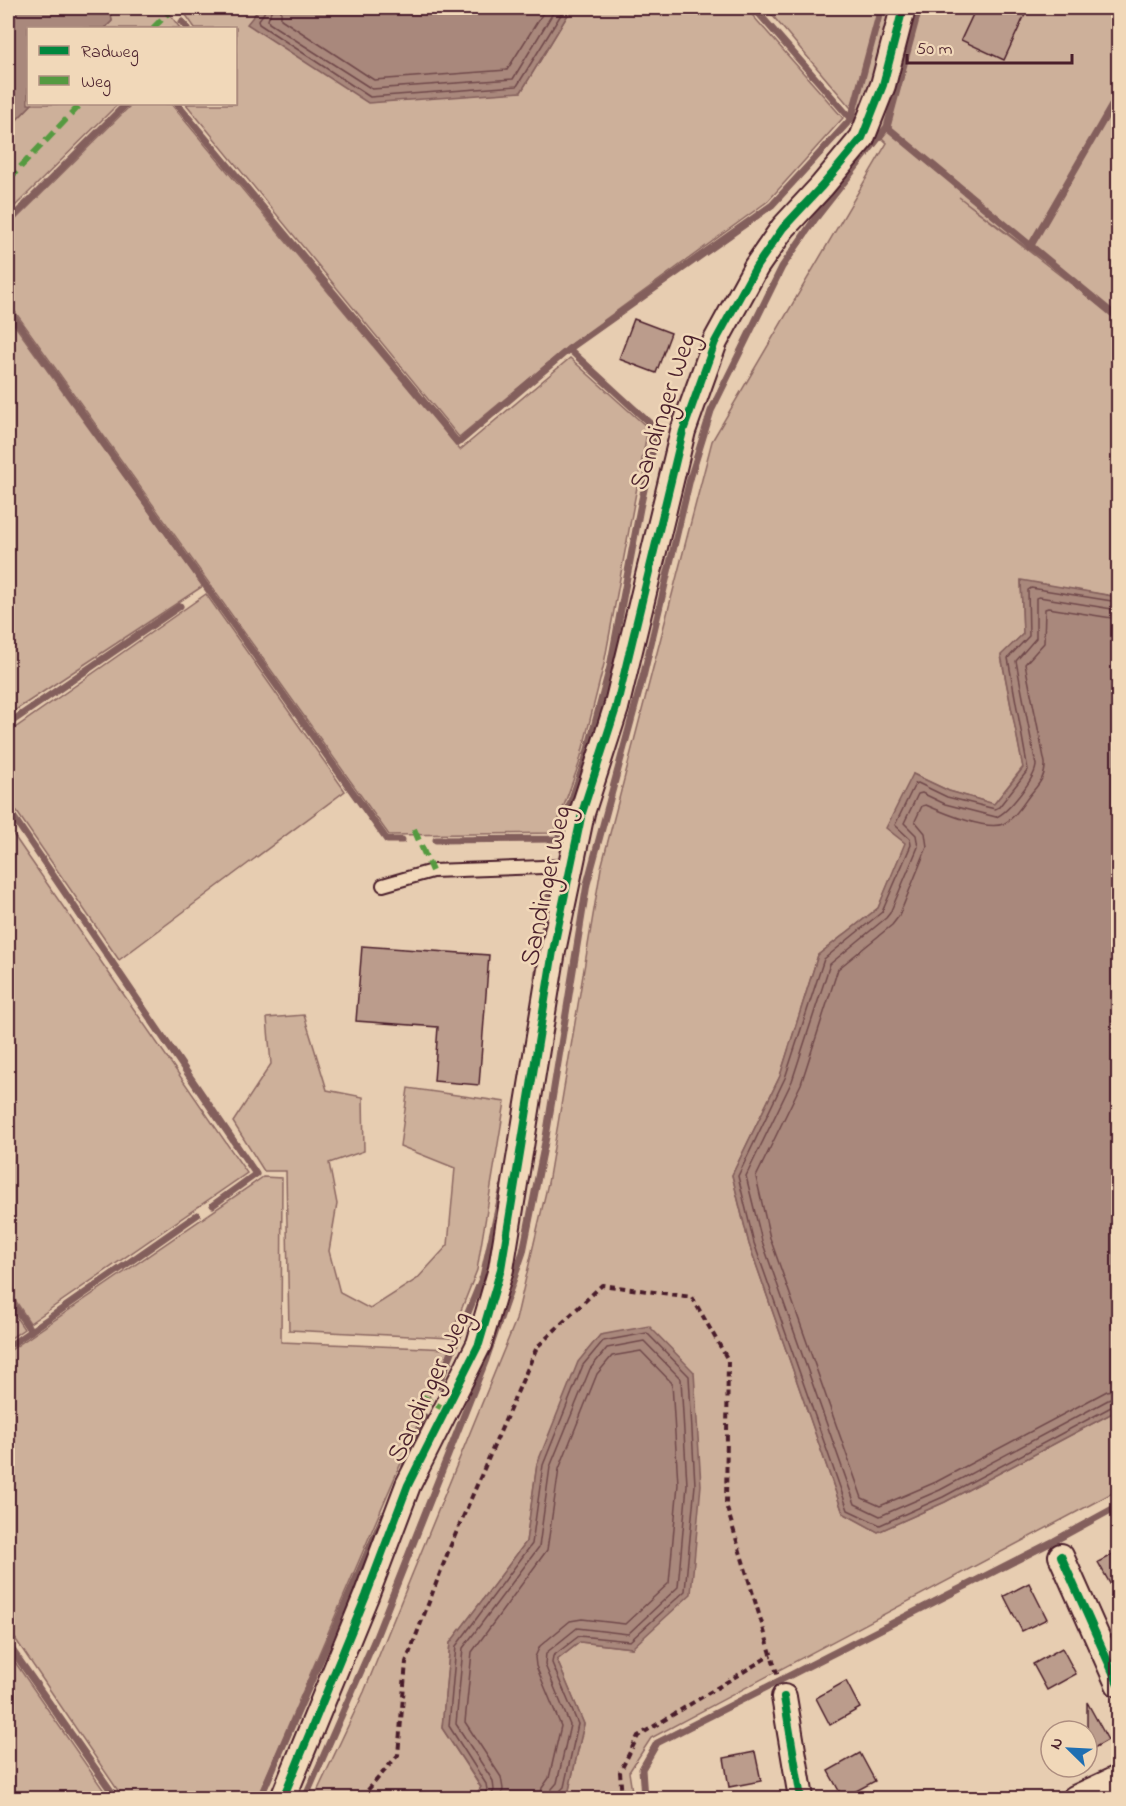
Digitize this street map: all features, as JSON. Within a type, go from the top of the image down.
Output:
[{"type":"street","name":"Sandinger Weg","points":[[283,1798],[366,1596],[408,1485],[479,1344],[501,1269],[553,951],[582,813],[616,708],[683,431],[715,342],[756,267],[783,228],[862,138],[883,85],[903,8]]},
{"type":"street","points":[[1060,1556],[1119,1684]]},
{"type":"street","points":[[784,1697],[801,1798]]},
{"type":"street","points":[[1076,1798],[1119,1778]]},
{"type":"lane","points":[[383,885],[432,871],[571,866]]},
{"type":"path","points":[[361,1798],[398,1755],[405,1662],[450,1547],[537,1347],[602,1285],[692,1297],[728,1360],[726,1505],[776,1670]]},
{"type":"path","points":[[622,1798],[620,1772],[638,1736],[771,1655]]},
{"type":"shaded area","points":[[110,8],[165,8],[179,27],[106,27],[112,21]]},
{"type":"shaded area","points":[[181,8],[260,8],[248,24],[521,92],[572,8],[746,8],[843,118],[768,201],[570,345],[459,437],[187,105],[237,105],[237,27],[194,27]]},
{"type":"shaded area","points":[[766,8],[1118,8],[1118,316],[959,197],[1118,320],[1118,597],[1021,581],[1023,634],[1001,656],[1023,767],[994,804],[949,791],[913,774],[906,843],[878,908],[818,955],[780,1076],[732,1175],[749,1244],[843,1513],[878,1532],[945,1502],[1118,1410],[1118,1490],[651,1738],[629,1772],[633,1798],[560,1798],[569,1790],[584,1724],[557,1660],[580,1642],[632,1648],[537,1464],[526,1542],[450,1643],[442,1728],[481,1788],[474,1798],[314,1798],[364,1692],[516,1320],[548,1183],[601,868],[712,441],[887,143],[850,107]]},
{"type":"shaded area","points":[[31,105],[117,105],[8,213],[8,129]]},
{"type":"shaded area","points":[[131,105],[172,105],[460,450],[570,358],[648,428],[604,664],[579,764],[554,833],[389,835],[8,302],[8,227]]},
{"type":"shaded area","points":[[8,316],[203,586],[8,715]]},
{"type":"shaded area","points":[[206,594],[345,791],[119,960],[8,799],[8,733]]},
{"type":"shaded area","points":[[8,827],[247,1173],[30,1323],[8,1289]]},
{"type":"shaded area","points":[[304,1015],[327,1090],[363,1097],[364,1151],[329,1163],[337,1204],[329,1251],[340,1293],[370,1309],[417,1279],[448,1245],[455,1168],[400,1146],[408,1088],[505,1102],[477,1270],[450,1338],[289,1330],[286,1171],[264,1171],[233,1122],[271,1064],[267,1018]]},
{"type":"shaded area","points":[[263,1177],[282,1178],[281,1342],[450,1349],[257,1798],[123,1798],[8,1628],[8,1352]]},
{"type":"shaded area","points":[[8,1305],[24,1329],[8,1340]]},
{"type":"shaded area","points":[[8,1652],[109,1798],[8,1798]]},
{"type":"water","points":[[8,8],[110,8],[112,21],[106,27],[27,27],[27,105],[31,105],[8,129]]},
{"type":"water","points":[[260,8],[572,8],[521,92],[368,103],[247,24]]},
{"type":"water","points":[[1021,580],[1118,597],[1118,1410],[945,1502],[878,1532],[843,1513],[749,1244],[732,1175],[780,1076],[818,955],[878,908],[905,843],[886,828],[913,774],[949,791],[994,804],[1023,768],[1001,655],[1023,634]]},
{"type":"water","points":[[649,1326],[694,1372],[701,1485],[691,1594],[632,1648],[580,1642],[557,1660],[584,1724],[569,1790],[560,1798],[474,1798],[481,1787],[442,1728],[450,1643],[526,1542],[537,1464],[578,1362],[600,1335]]},
{"type":"building","points":[[976,8],[1028,8],[1004,60],[961,40]]},
{"type":"building","points":[[634,319],[671,333],[656,373],[619,359]]},
{"type":"building","points":[[362,946],[489,955],[479,1085],[434,1081],[438,1027],[356,1021]]},
{"type":"building","points":[[1119,1551],[1119,1600],[1098,1562]]},
{"type":"building","points":[[1029,1583],[1047,1619],[1022,1631],[1004,1596]]},
{"type":"building","points":[[1062,1648],[1076,1674],[1047,1690],[1033,1664]]},
{"type":"building","points":[[846,1681],[860,1708],[830,1725],[816,1698]]},
{"type":"building","points":[[1087,1702],[1096,1719],[1087,1719]]},
{"type":"building","points":[[1099,1724],[1108,1740],[1099,1745]]},
{"type":"building","points":[[755,1752],[761,1781],[729,1787],[724,1758]]},
{"type":"building","points":[[860,1753],[875,1781],[843,1798],[828,1771]]},
{"type":"waterway","points":[[754,8],[851,119]]},
{"type":"waterway","points":[[569,349],[772,205],[851,119],[881,8]]},
{"type":"waterway","points":[[305,1798],[376,1637],[485,1362],[523,1252],[546,1137],[587,884],[644,673],[690,479],[711,411],[782,267],[815,219],[887,127],[919,8]]},
{"type":"waterway","points":[[182,22],[186,27]]},
{"type":"waterway","points":[[1030,247],[1118,95]]},
{"type":"waterway","points":[[8,222],[125,105]]},
{"type":"waterway","points":[[178,105],[458,443],[569,349],[657,430],[610,667],[585,761],[558,839],[436,840]]},
{"type":"waterway","points":[[887,127],[1118,318]]},
{"type":"waterway","points":[[8,309],[387,840],[402,840]]},
{"type":"waterway","points":[[8,724],[180,606]]},
{"type":"waterway","points":[[8,809],[256,1174],[213,1205]]},
{"type":"waterway","points":[[537,978],[551,882]]},
{"type":"waterway","points":[[438,1386],[483,1276],[503,1187]]},
{"type":"waterway","points":[[12,1344],[197,1215]]},
{"type":"waterway","points":[[8,1297],[31,1331]]},
{"type":"waterway","points":[[405,1466],[425,1417]]},
{"type":"waterway","points":[[644,1798],[642,1769],[657,1743],[1054,1541],[1118,1506]]},
{"type":"waterway","points":[[260,1798],[384,1515]]},
{"type":"waterway","points":[[8,1644],[116,1798]]},
{"type":"marked path","points":[[154,27],[173,8]]},
{"type":"marked path","points":[[8,180],[80,105]]},
{"type":"marked path","points":[[414,829],[432,871]]},
{"type":"marked path","points":[[421,1396],[446,1410]]},
{"type":"cycle path","points":[[283,1798],[366,1596],[408,1485],[479,1344],[501,1269],[553,951],[582,813],[616,708],[683,431],[715,342],[756,267],[783,228],[862,138],[883,85],[903,8]]},
{"type":"cycle path","points":[[1061,1556],[1118,1684]]},
{"type":"cycle path","points":[[784,1697],[801,1798]]}]
